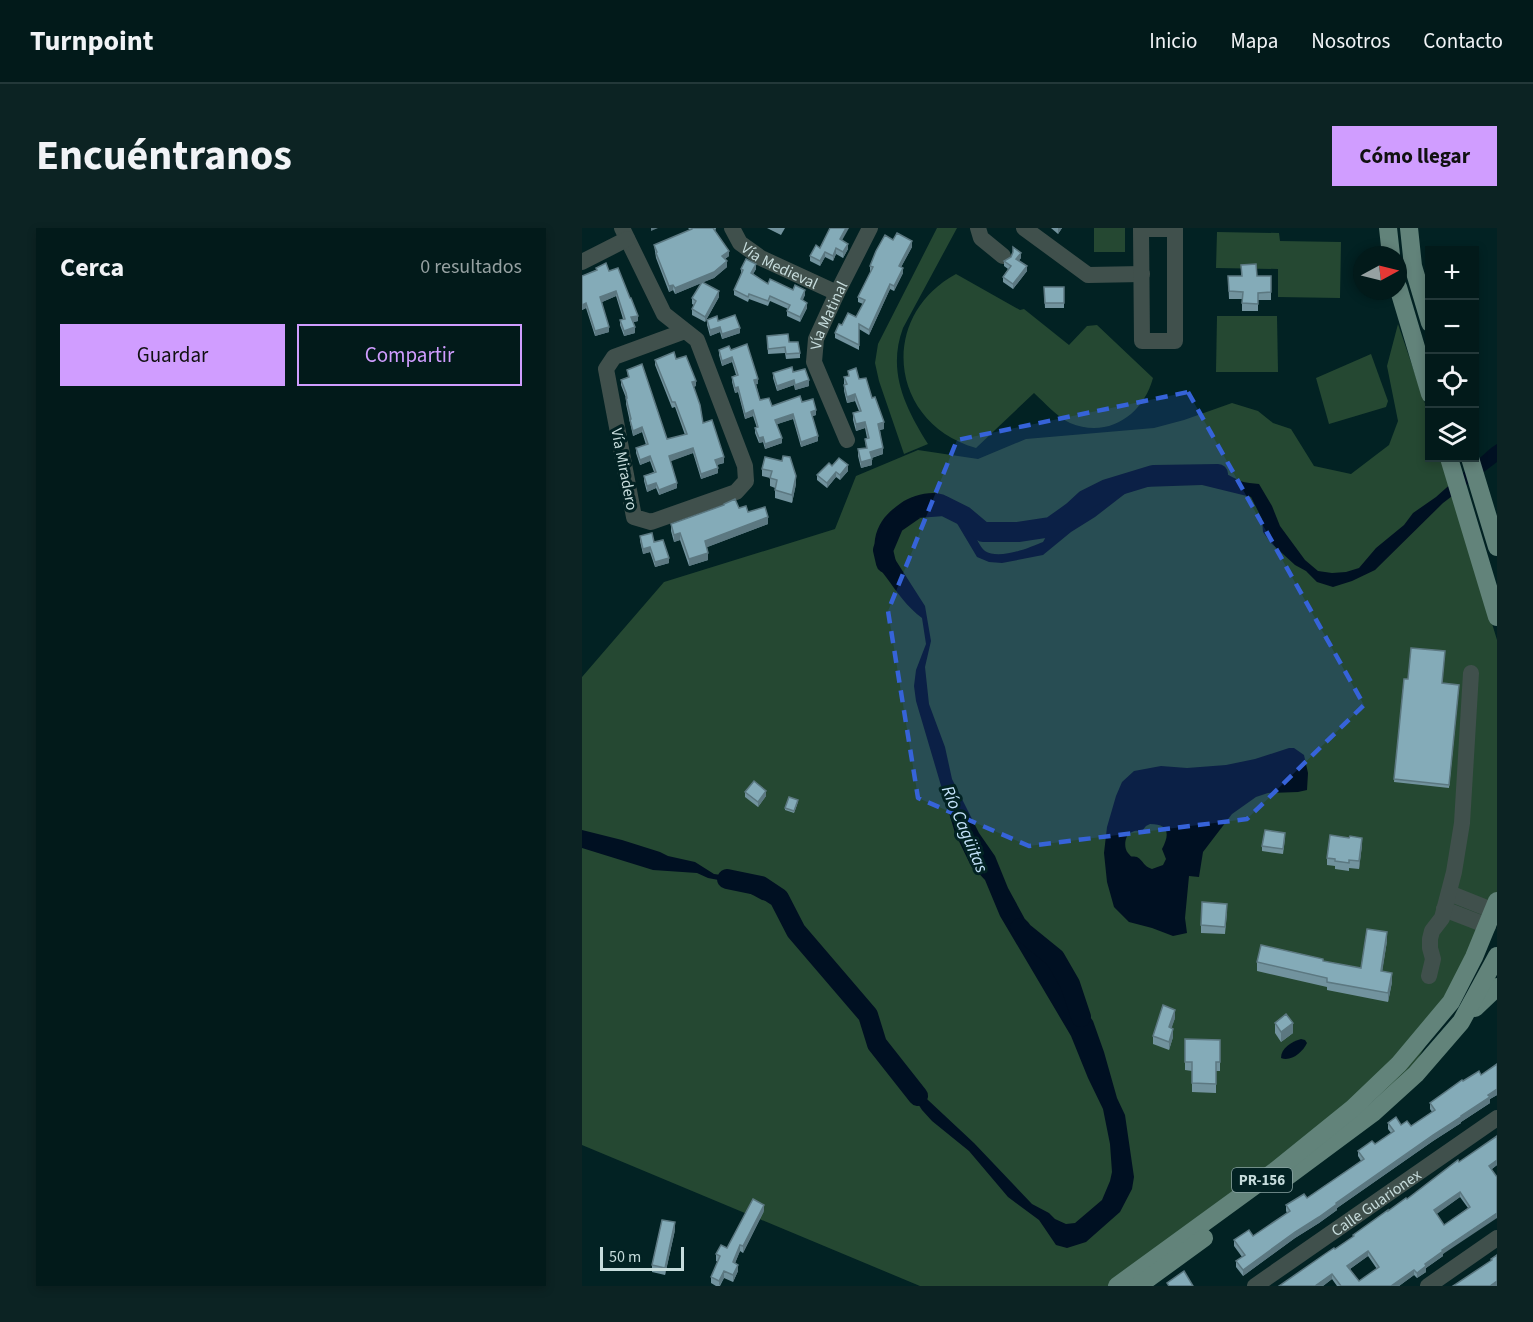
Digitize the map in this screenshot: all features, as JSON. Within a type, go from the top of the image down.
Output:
[{"type":"main road","points":[[1389,228],[1390,246]]},
{"type":"main road","points":[[1408,228],[1413,266],[1425,306]]},
{"type":"main road","points":[[1402,300],[1425,377]]},
{"type":"main road","points":[[1450,462],[1497,617]]},
{"type":"main road","points":[[1471,462],[1495,541]]},
{"type":"main road","name":"PR-156","points":[[1130,1284],[1353,1108],[1391,1071],[1451,1002],[1495,916]]},
{"type":"main road","name":"PR-156","points":[[1130,1284],[1373,1113],[1416,1074],[1461,1022],[1497,956]]},
{"type":"main road","points":[[1461,1022],[1497,987]]},
{"type":"street","name":"Vía Medieval","points":[[732,228],[740,243],[761,258],[837,293]]},
{"type":"street","name":"Vía Matinal","points":[[847,440],[814,362],[816,339],[870,228]]},
{"type":"street","points":[[978,228],[981,238],[1003,255]]},
{"type":"street","points":[[1024,228],[1082,273],[1088,275],[1142,274]]},
{"type":"street","points":[[1141,229],[1174,229],[1174,341],[1143,341],[1142,274],[1141,229]]},
{"type":"street","points":[[582,262],[625,234]]},
{"type":"street","name":"Vía Miradero","points":[[625,234],[664,314],[686,331],[697,340],[745,466],[746,481],[736,492],[651,522],[634,517],[606,369],[614,357],[686,331]]},
{"type":"street","points":[[1429,976],[1433,959],[1430,939],[1432,931],[1442,918],[1447,901],[1462,823],[1471,673]]},
{"type":"street","points":[[1447,901],[1495,916]]},
{"type":"street","name":"Calle Guarionex","points":[[1255,1286],[1497,1118]]},
{"type":"street","points":[[1428,1286],[1497,1238]]},
{"type":"highlighted area","points":[[1188,392],[1364,705],[1247,819],[1029,846],[918,798],[888,611],[957,440]]},
{"type":"green space","points":[[937,228],[957,228],[903,328],[897,359],[898,374],[906,402],[928,444],[904,454],[875,363],[878,344]]},
{"type":"green space","points":[[1094,228],[1125,228],[1125,252],[1094,252]]},
{"type":"green space","points":[[1217,232],[1279,233],[1280,241],[1341,242],[1340,298],[1278,297],[1278,269],[1216,268]]},
{"type":"green space","points":[[956,274],[1020,310],[1024,309],[1069,345],[1087,326],[1097,325],[1153,378],[1141,403],[1132,413],[1110,426],[1084,427],[1060,417],[1034,393],[976,448],[947,435],[925,417],[911,394],[904,368],[905,342],[914,316],[931,293]]},
{"type":"green space","points":[[1217,316],[1277,316],[1278,372],[1216,372]]},
{"type":"green space","points":[[1398,324],[1425,403],[1425,462],[1443,462],[1497,640],[1497,897],[1433,1033],[1410,1072],[1129,1286],[920,1286],[582,1145],[582,677],[664,582],[835,529],[856,476],[918,450],[978,459],[1026,439],[1154,428],[1232,403],[1258,411],[1273,423],[1291,429],[1314,466],[1351,474],[1389,445],[1398,421],[1387,366]]},
{"type":"green space","points":[[1371,354],[1388,401],[1386,407],[1329,424],[1316,378]]},
{"type":"water","points":[[1497,444],[1497,462],[1443,503],[1375,570],[1333,587],[1317,582],[1271,543],[1263,532],[1262,519],[1251,497],[1202,485],[1143,487],[1126,493],[1043,555],[1002,563],[989,562],[977,557],[949,508],[937,502],[906,513],[894,523],[888,536],[893,556],[925,606],[931,641],[925,667],[929,704],[945,747],[952,779],[979,833],[995,856],[1008,888],[1051,967],[1093,1021],[1117,1098],[1125,1115],[1134,1177],[1132,1189],[1120,1212],[1086,1242],[1067,1248],[1056,1245],[1039,1220],[1008,1197],[969,1151],[932,1121],[901,1078],[905,1074],[913,1086],[974,1143],[1032,1204],[1055,1219],[1066,1224],[1075,1223],[1102,1200],[1112,1172],[1110,1144],[1103,1109],[1071,1036],[1000,916],[985,880],[970,864],[955,833],[916,701],[914,686],[916,670],[926,644],[922,618],[902,599],[878,564],[875,544],[876,533],[881,523],[892,510],[906,500],[918,495],[938,493],[950,499],[985,551],[1006,554],[1043,542],[1051,528],[1062,516],[1125,480],[1142,478],[1155,471],[1179,477],[1210,469],[1240,481],[1259,484],[1280,526],[1305,560],[1318,571],[1346,572],[1359,568],[1376,548],[1404,525],[1413,513],[1436,497],[1475,462],[1479,462],[1479,459]]},
{"type":"water","points":[[1294,748],[1304,755],[1308,773],[1307,790],[1268,793],[1256,797],[1232,814],[1203,852],[1199,877],[1189,876],[1185,918],[1187,933],[1173,936],[1129,922],[1114,907],[1107,882],[1104,853],[1107,827],[1122,782],[1134,771],[1161,766],[1187,768],[1226,765]],"holes":[[[1156,824],[1164,828],[1167,834],[1162,849],[1166,859],[1163,865],[1152,869],[1137,857],[1130,855],[1126,850],[1126,841],[1130,833],[1142,831],[1146,826]]]},
{"type":"water","points":[[582,830],[695,862],[714,874],[743,878],[756,886],[778,893],[773,902],[762,900],[729,882],[708,878],[697,873],[653,870],[582,848]]},
{"type":"water","points":[[1301,1039],[1307,1043],[1300,1053],[1289,1059],[1281,1058],[1287,1046]]},
{"type":"building","points":[[692,228],[713,228],[729,251],[722,256],[727,261],[714,272],[675,288],[673,285],[669,286],[654,245]]},
{"type":"building","points":[[830,228],[846,228],[840,239],[848,244],[843,252],[836,248],[833,256],[825,252],[820,261],[810,256],[816,245],[820,248]]},
{"type":"building","points":[[897,233],[912,241],[899,266],[903,268],[894,286],[890,284],[869,330],[859,324],[859,345],[835,333],[848,313],[856,317],[865,300],[858,297],[873,267],[870,266],[876,251],[885,235],[893,240]]},
{"type":"building","points":[[1013,247],[1021,253],[1016,259],[1027,266],[1013,284],[1003,277],[1011,266],[1004,261],[1011,257]]},
{"type":"building","points":[[746,259],[756,264],[751,273],[768,284],[770,279],[793,290],[795,285],[805,290],[801,299],[807,303],[800,317],[787,311],[790,305],[770,296],[768,301],[749,294],[748,297],[734,290]]},
{"type":"building","points":[[606,263],[609,271],[618,268],[638,316],[631,317],[635,327],[624,331],[620,320],[625,319],[616,291],[600,297],[609,327],[595,331],[586,303],[582,305],[582,276],[597,270],[596,268]]},
{"type":"building","points":[[1256,264],[1257,276],[1271,276],[1271,292],[1258,293],[1258,304],[1242,303],[1243,292],[1229,291],[1228,276],[1242,276],[1241,265]]},
{"type":"building","points":[[702,282],[719,291],[705,317],[692,309],[696,301],[692,298]]},
{"type":"building","points":[[1044,287],[1064,287],[1064,303],[1045,303]]},
{"type":"building","points":[[735,315],[740,328],[722,334],[720,327],[710,330],[707,320],[717,316],[718,321]]},
{"type":"building","points":[[788,334],[789,342],[798,342],[800,353],[786,354],[785,347],[768,349],[767,336]]},
{"type":"building","points":[[747,344],[758,379],[754,380],[760,400],[769,398],[772,406],[800,396],[802,402],[813,399],[816,410],[811,412],[818,436],[801,442],[793,414],[775,420],[782,438],[765,444],[763,437],[759,438],[755,428],[758,427],[753,410],[745,414],[738,387],[735,388],[732,377],[738,375],[732,357],[722,361],[719,350],[729,346],[731,350]]},
{"type":"building","points":[[674,352],[676,359],[686,356],[696,381],[692,382],[703,423],[712,420],[724,457],[715,460],[718,468],[701,474],[693,448],[669,456],[677,483],[659,490],[656,483],[647,486],[644,476],[656,472],[650,456],[640,460],[636,448],[648,444],[642,427],[633,431],[626,393],[621,380],[629,377],[627,370],[642,364],[667,439],[687,434],[655,360]]},
{"type":"building","points":[[792,367],[793,372],[805,369],[809,380],[795,385],[794,380],[777,386],[773,373]]},
{"type":"building","points":[[856,368],[859,379],[866,378],[872,398],[875,397],[884,422],[878,424],[883,448],[870,452],[872,459],[861,462],[858,449],[867,448],[865,439],[869,438],[865,422],[856,424],[853,413],[861,411],[855,394],[847,397],[844,385],[847,384],[844,377],[849,376],[848,371]]},
{"type":"building","points":[[783,456],[790,457],[796,476],[792,495],[775,490],[777,480],[770,478],[772,471],[762,469],[765,457],[782,461]]},
{"type":"building","points":[[839,458],[848,465],[840,475],[836,472],[827,483],[817,475],[829,463],[832,466]]},
{"type":"building","points":[[735,499],[739,508],[746,506],[748,512],[765,507],[768,517],[705,541],[708,553],[689,559],[680,533],[674,535],[671,524]]},
{"type":"building","points":[[652,533],[654,542],[663,540],[669,558],[655,562],[650,547],[643,549],[640,536]]},
{"type":"building","points":[[1411,648],[1445,651],[1442,683],[1459,685],[1449,785],[1394,779],[1404,679],[1408,679]]},
{"type":"building","points":[[754,781],[766,791],[758,802],[745,792]]},
{"type":"building","points":[[789,797],[798,800],[794,811],[785,808]]},
{"type":"building","points":[[1265,830],[1285,833],[1283,849],[1262,846]]},
{"type":"building","points":[[1330,835],[1362,838],[1359,861],[1349,860],[1349,863],[1327,858]]},
{"type":"building","points":[[1202,902],[1227,904],[1225,927],[1201,925]]},
{"type":"building","points":[[1367,929],[1387,932],[1381,971],[1392,973],[1388,993],[1327,982],[1327,978],[1257,962],[1261,945],[1361,968]]},
{"type":"building","points":[[1163,1005],[1175,1010],[1169,1027],[1173,1029],[1169,1042],[1153,1036]]},
{"type":"building","points":[[1286,1014],[1293,1023],[1281,1032],[1275,1023]]},
{"type":"building","points":[[1185,1039],[1220,1040],[1220,1062],[1216,1062],[1216,1084],[1192,1083],[1192,1062],[1185,1062]]},
{"type":"building","points":[[1497,1064],[1497,1089],[1488,1095],[1490,1097],[1243,1270],[1236,1261],[1245,1255],[1234,1240],[1249,1230],[1253,1236],[1290,1211],[1286,1205],[1304,1194],[1307,1198],[1364,1159],[1358,1151],[1372,1141],[1375,1144],[1394,1131],[1388,1123],[1396,1117],[1401,1125],[1407,1121],[1411,1126],[1435,1110],[1430,1103],[1462,1080],[1479,1071],[1481,1075]]},
{"type":"building","points":[[1497,1136],[1497,1160],[1489,1166],[1497,1177],[1497,1213],[1442,1250],[1417,1273],[1414,1270],[1391,1286],[1341,1286],[1332,1274],[1315,1286],[1279,1286],[1407,1199],[1458,1160],[1459,1162]],"holes":[[[1460,1192],[1470,1207],[1444,1225],[1434,1210]],[[1368,1251],[1379,1267],[1359,1281],[1347,1266]]]},
{"type":"building","points":[[753,1199],[764,1205],[743,1246],[740,1245],[733,1262],[738,1265],[733,1275],[724,1271],[719,1281],[711,1277],[720,1256],[716,1254],[721,1245],[727,1248]]},
{"type":"building","points":[[662,1220],[675,1222],[665,1268],[652,1265]]},
{"type":"building","points":[[1497,1255],[1497,1281],[1490,1286],[1453,1286],[1492,1260]]},
{"type":"building","points":[[1184,1271],[1193,1286],[1169,1286],[1167,1283]]},
{"type":"waterway","name":"Río Cagüitas","points":[[886,563],[883,550],[894,524],[917,508],[944,506],[964,516],[983,532],[1018,532],[1051,527],[1085,500],[1107,489],[1153,475],[1218,474]]},
{"type":"waterway","name":"Río Cagüitas","points":[[727,879],[761,886],[779,898],[796,931],[868,1015],[877,1044],[918,1096]]},
{"type":"waterway","name":"Río Cagüitas","points":[[1020,928],[1055,958],[1070,984],[1081,1017]]}]
